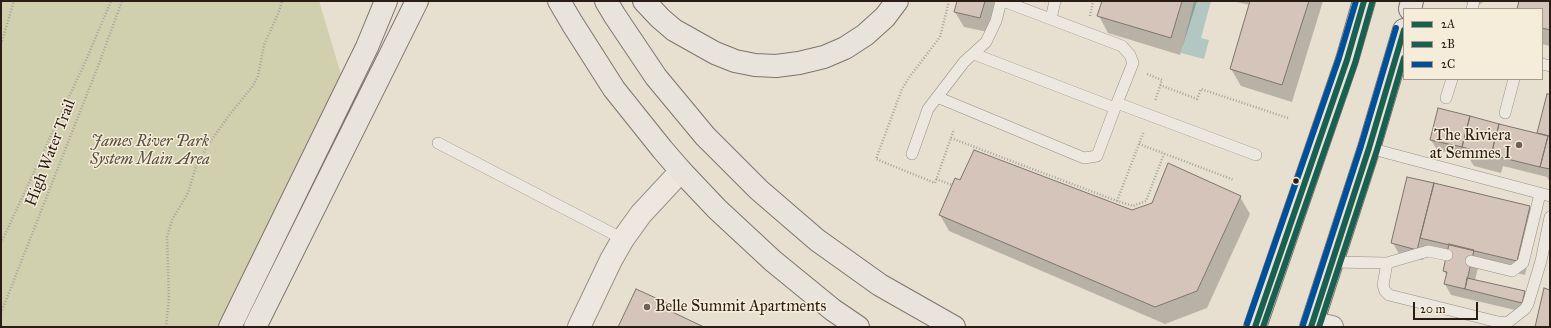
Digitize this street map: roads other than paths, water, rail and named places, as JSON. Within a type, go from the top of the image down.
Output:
[{"type":"main road","points":[[230,327],[367,47],[386,1]]},
{"type":"main road","points":[[255,327],[417,1]]},
{"type":"main road","points":[[559,1],[614,89],[681,171],[717,209],[773,261],[833,310],[858,327]]},
{"type":"main road","points":[[606,1],[656,77],[705,136],[759,190],[817,240],[880,285],[950,325]]},
{"type":"main road","points":[[644,1],[674,30],[715,53],[755,65],[776,66],[818,59],[845,48],[865,35],[885,17],[897,1]]},
{"type":"main road","points":[[1255,327],[1347,60],[1364,1]]},
{"type":"main road","points":[[1319,326],[1332,262],[1400,59],[1403,37]]},
{"type":"street","points":[[579,327],[623,239],[640,214],[681,171]]},
{"type":"lane","points":[[912,154],[928,109],[937,97],[964,62],[986,42],[996,21],[1002,1],[1122,46],[1130,55],[1133,62],[1097,156],[1084,158],[937,97]]},
{"type":"lane","points":[[1051,19],[1055,1]]},
{"type":"lane","points":[[974,54],[1256,156]]},
{"type":"lane","points":[[1446,98],[1452,80]]},
{"type":"lane","points":[[1505,113],[1514,80]]},
{"type":"lane","points":[[438,143],[623,239]]},
{"type":"lane","points":[[1369,148],[1545,195],[1523,263],[1512,271],[1471,261]]},
{"type":"lane","points":[[1387,263],[1383,285],[1385,291],[1390,295],[1507,323],[1525,309],[1528,304],[1541,260],[1550,217]]},
{"type":"lane","points":[[1332,262],[1387,263],[1428,251],[1447,255]]},
{"type":"water","points":[[1194,1],[1211,1],[1201,38],[1209,40],[1204,59],[1181,53]]},
{"type":"place","name":"The Riviera at Semmes I","points":[[1519,145]]},
{"type":"place","name":"Belle Summit Apartments","points":[[647,307]]},
{"type":"park label","name":"James River Park System Main Area","points":[[150,151]]}]
